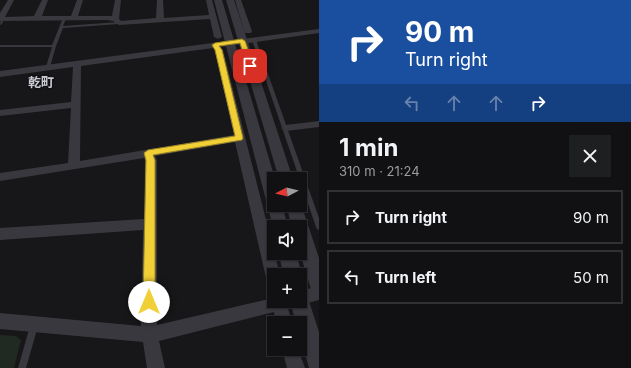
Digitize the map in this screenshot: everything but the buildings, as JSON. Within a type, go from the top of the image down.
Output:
[{"type":"street","points":[[11,0],[1,18],[1,22],[64,18],[117,21],[214,19]]},
{"type":"street","points":[[37,19],[45,0]]},
{"type":"street","points":[[74,18],[80,0]]},
{"type":"street","points":[[117,21],[118,0]]},
{"type":"street","points":[[160,0],[160,20]]},
{"type":"street","points":[[209,0],[267,182]]},
{"type":"street","points":[[218,0],[222,39],[219,50],[271,268]]},
{"type":"street","points":[[235,2],[248,37],[284,172]]},
{"type":"street","points":[[0,74],[222,39],[316,34]]},
{"type":"street","points":[[74,166],[77,63]]},
{"type":"street","points":[[0,113],[76,104]]},
{"type":"street","points":[[286,128],[319,124]]},
{"type":"street","points":[[0,177],[239,138]]},
{"type":"street","points":[[148,153],[150,160],[150,335],[156,368]]},
{"type":"street","points":[[296,212],[319,287]]},
{"type":"street","points":[[0,234],[150,224]]},
{"type":"street","points":[[307,297],[319,293]]},
{"type":"street","points":[[0,321],[150,335],[267,306]]},
{"type":"street","points":[[303,308],[319,367]]},
{"type":"street","points":[[292,356],[296,368]]},
{"type":"lane","points":[[48,67],[64,18]]},
{"type":"lane","points":[[61,27],[117,21]]},
{"type":"lane","points":[[248,37],[286,128],[319,227]]},
{"type":"lane","points":[[0,46],[54,46]]},
{"type":"lane","points":[[22,368],[34,324]]},
{"type":"shaded area","points":[[0,335],[16,336],[21,340],[14,368],[0,368]]},
{"type":"district","name":"乾町","points":[[41,82]]},
{"type":"route","points":[[149,302],[150,160],[148,153],[230,138],[239,138],[219,50],[215,45],[242,41],[250,66]]}]
